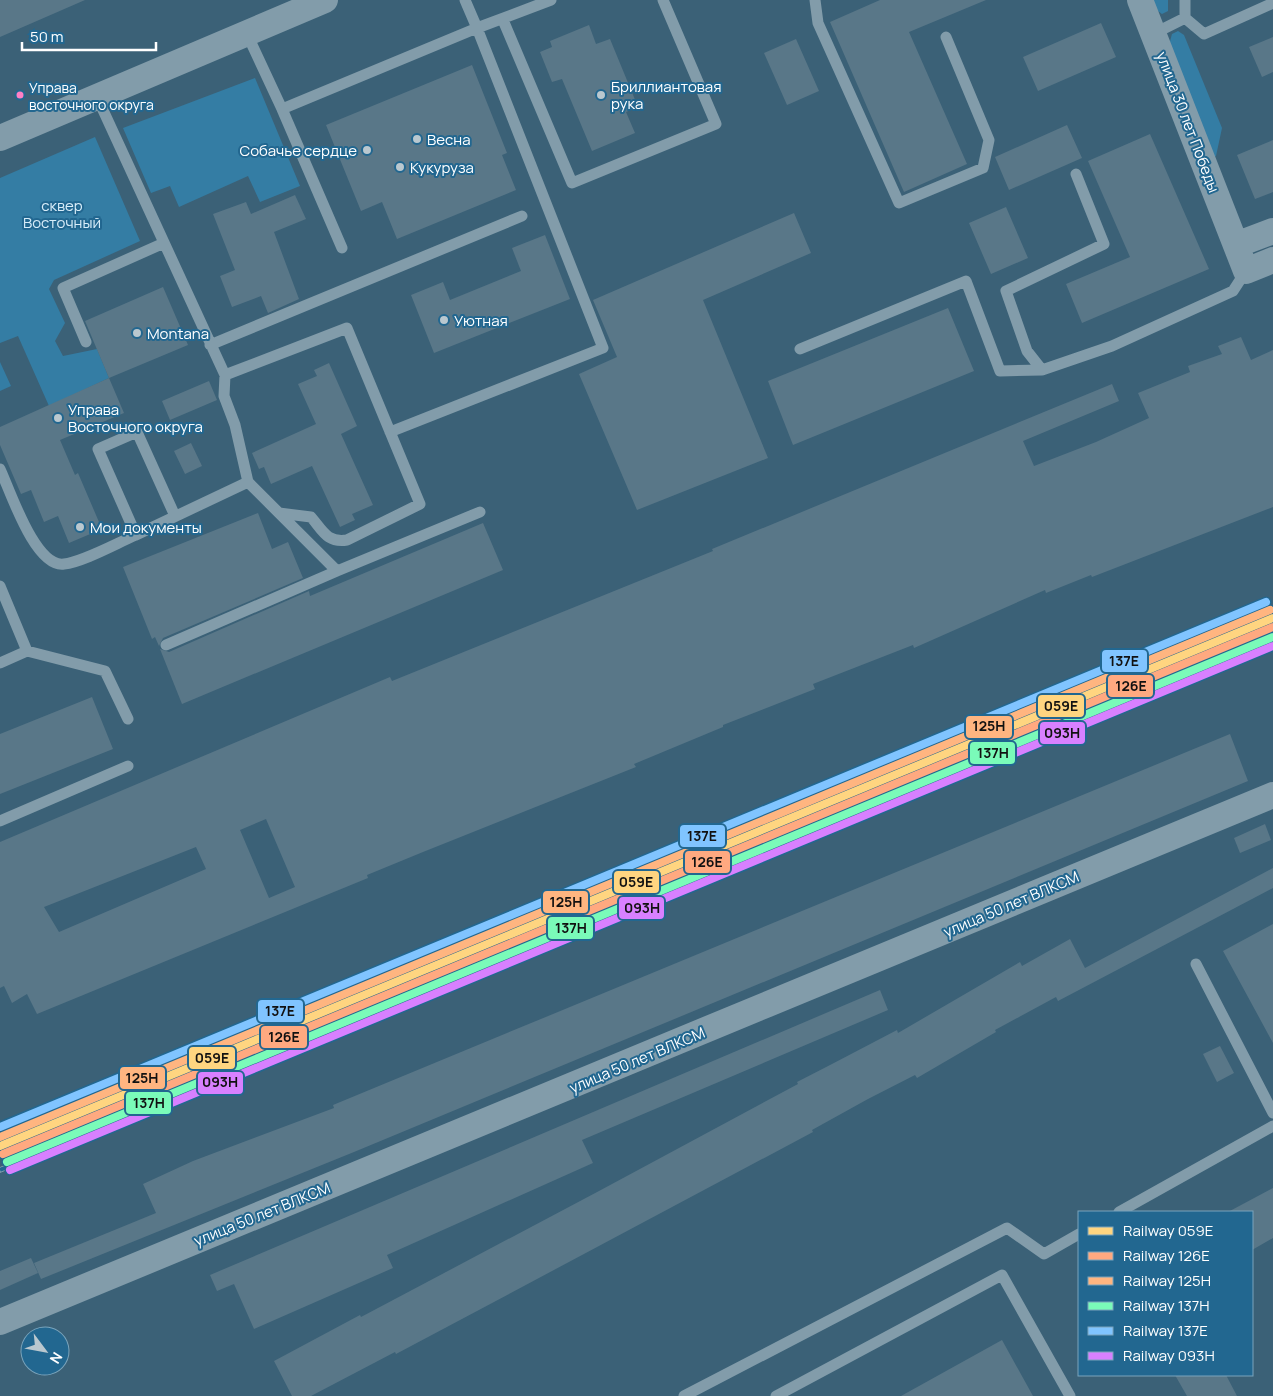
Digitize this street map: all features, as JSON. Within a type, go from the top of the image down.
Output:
[{"type":"street","name":"улица 30 лет Победы","points":[[1140,0],[1246,271]]},
{"type":"street","points":[[0,138],[247,34],[317,2]]},
{"type":"street","points":[[1236,245],[1273,231]]},
{"type":"street","points":[[1246,271],[1273,260]]},
{"type":"street","name":"улица 50 лет ВЛКСМ","points":[[0,1322],[1273,795]]},
{"type":"lane","points":[[390,432],[603,348],[466,0]]},
{"type":"lane","points":[[282,110],[477,28],[503,20],[551,0]]},
{"type":"lane","points":[[503,20],[572,183],[716,124],[663,0]]},
{"type":"lane","points":[[815,0],[818,23],[899,203],[983,168],[989,140],[946,37]]},
{"type":"lane","points":[[1185,0],[1185,18],[1204,34],[1273,3]]},
{"type":"lane","points":[[1153,34],[1185,18]]},
{"type":"lane","points":[[247,34],[342,248]]},
{"type":"lane","points":[[97,97],[225,375],[224,396],[235,426],[248,482],[337,571]]},
{"type":"lane","points":[[1042,370],[1027,351],[1006,292],[1104,244],[1076,174]]},
{"type":"lane","points":[[210,345],[522,216]]},
{"type":"lane","points":[[86,342],[63,288],[164,243]]},
{"type":"lane","points":[[800,349],[966,281],[1000,371],[1042,370],[1112,346],[1213,301],[1233,291],[1246,271]]},
{"type":"lane","points":[[225,375],[347,328],[420,504],[347,540],[336,542],[328,538],[310,517],[279,513]]},
{"type":"lane","points":[[136,535],[98,449],[137,432],[175,516]]},
{"type":"lane","points":[[0,469],[31,538],[45,557],[54,563],[63,564],[74,562],[136,535],[248,482]]},
{"type":"lane","points":[[166,645],[480,512]]},
{"type":"lane","points":[[0,586],[28,652]]},
{"type":"lane","points":[[0,663],[28,652],[105,671],[128,719]]},
{"type":"lane","points":[[0,821],[128,766]]},
{"type":"lane","points":[[1196,964],[1273,1113]]},
{"type":"lane","points":[[1121,1211],[1273,1126]]},
{"type":"lane","points":[[684,1396],[1007,1228],[1044,1254],[1078,1235]]},
{"type":"lane","points":[[776,1396],[1002,1275],[1070,1396]]},
{"type":"green space","points":[[1152,0],[1168,0],[1168,11],[1162,14],[1155,9]]},
{"type":"green space","points":[[1178,31],[1184,35],[1222,128],[1216,156],[1209,161],[1169,45],[1172,34]]},
{"type":"green space","points":[[255,78],[300,186],[260,202],[248,176],[179,207],[170,186],[151,193],[123,128]]},
{"type":"green space","name":"сквер Восточный","points":[[95,137],[140,241],[54,280],[49,289],[65,323],[55,341],[63,356],[97,349],[109,378],[49,406],[18,336],[0,343],[0,178]]},
{"type":"green space","points":[[0,362],[11,386],[0,391]]},
{"type":"building","points":[[0,0],[85,0],[0,37]]},
{"type":"building","points":[[880,0],[986,0],[909,32],[967,164],[904,192],[830,22]]},
{"type":"building","points":[[1101,23],[1116,57],[1038,91],[1023,57]]},
{"type":"building","name":"Бриллиантовая рука","points":[[589,25],[596,44],[610,39],[638,107],[626,112],[635,133],[592,151],[562,79],[552,82],[540,52],[552,47],[550,41]]},
{"type":"building","points":[[1273,37],[1273,72],[1262,77],[1249,47]]},
{"type":"building","points":[[796,39],[819,91],[787,105],[764,53]]},
{"type":"building","name":"Весна","points":[[472,65],[507,153],[502,155],[516,190],[397,239],[382,202],[361,211],[326,125]]},
{"type":"building","points":[[1067,125],[1082,158],[1009,190],[995,157]]},
{"type":"building","points":[[1150,134],[1209,269],[1082,323],[1066,284],[1130,257],[1088,161]]},
{"type":"building","points":[[1273,140],[1273,192],[1255,199],[1237,155]]},
{"type":"building","points":[[295,195],[306,219],[274,232],[299,299],[268,313],[261,296],[232,307],[220,276],[235,270],[213,214],[246,202],[251,214]]},
{"type":"building","points":[[1006,207],[1028,258],[991,274],[969,223]]},
{"type":"building","points":[[794,213],[811,253],[703,300],[768,458],[637,510],[579,374],[617,357],[593,300]]},
{"type":"building","points":[[545,235],[570,299],[434,353],[411,295],[443,282],[450,300],[521,271],[512,248]]},
{"type":"building","name":"Montana","points":[[163,287],[188,345],[109,378],[85,321]]},
{"type":"building","points":[[948,308],[974,371],[793,445],[768,381]]},
{"type":"building","points":[[1241,337],[1251,360],[1273,350],[1273,507],[1092,577],[1091,575],[1046,593],[1045,590],[914,648],[913,645],[813,684],[815,689],[723,725],[723,727],[634,764],[636,767],[367,875],[368,878],[37,1014],[27,994],[12,1003],[4,986],[0,988],[0,842],[390,677],[392,681],[713,551],[712,549],[1112,384],[1119,401],[1023,441],[1034,466],[1096,442],[1149,418],[1138,393],[1190,372],[1188,366],[1222,354],[1218,346]],"holes":[[[266,819],[295,887],[269,898],[240,830]],[[196,847],[206,869],[59,932],[44,907]]]},
{"type":"building","points":[[329,363],[357,426],[341,434],[373,505],[352,514],[355,520],[340,527],[312,466],[271,484],[264,467],[259,469],[252,453],[316,424],[298,384],[317,376],[314,370]]},
{"type":"building","points":[[109,378],[124,413],[60,440],[75,475],[78,473],[102,529],[69,543],[58,516],[44,522],[31,490],[21,494],[0,445],[0,427]]},
{"type":"building","points":[[209,381],[217,400],[170,420],[162,401]]},
{"type":"building","points":[[191,443],[202,466],[185,474],[174,451]]},
{"type":"building","points":[[258,513],[272,549],[288,542],[303,578],[163,638],[159,646],[155,637],[152,639],[123,567]]},
{"type":"building","points":[[483,523],[503,570],[182,704],[160,649],[169,652],[309,591],[310,596]]},
{"type":"building","points":[[92,697],[113,749],[0,794],[0,734]]},
{"type":"building","points":[[1230,734],[1248,781],[354,1152],[41,1279],[34,1263],[156,1213],[143,1184],[193,1161],[334,1108],[333,1105]]},
{"type":"building","points":[[1265,824],[1271,840],[1240,853],[1234,838]]},
{"type":"building","points":[[1273,868],[1273,888],[1058,1001],[1056,997],[995,1030],[996,1032],[917,1078],[915,1075],[868,1099],[812,1130],[813,1132],[396,1354],[395,1352],[311,1396],[292,1396],[274,1361],[599,1191],[798,1084],[797,1082],[897,1030],[898,1033],[1020,962],[1022,966],[1070,939],[1085,968]]},
{"type":"building","points":[[1273,924],[1273,1043],[1223,951]]},
{"type":"building","points":[[880,990],[888,1010],[582,1140],[593,1163],[387,1255],[393,1268],[254,1329],[234,1284],[217,1291],[210,1275]]},
{"type":"building","points":[[1220,1046],[1234,1073],[1217,1082],[1203,1054]]},
{"type":"building","points":[[1273,1188],[1273,1238],[1253,1249],[1253,1211],[1230,1211]]},
{"type":"building","points":[[31,1258],[38,1273],[0,1290],[0,1271]]},
{"type":"building","points":[[1002,1340],[1033,1396],[901,1396]]},
{"type":"building","points":[[1176,1376],[1227,1376],[1237,1396],[1187,1396]]},
{"type":"railway","points":[[0,1170],[1273,637]]},
{"type":"rail line","name":"137Е","points":[[0,1127],[1266,602]]},
{"type":"rail line","name":"125Н","points":[[0,1137],[1270,610]]},
{"type":"rail line","name":"059Е","points":[[0,1146],[1273,618]]},
{"type":"rail line","name":"126Е","points":[[3,1154],[1273,627]]},
{"type":"rail line","name":"137Н","points":[[7,1162],[1273,637]]},
{"type":"rail line","name":"093Н","points":[[10,1170],[1273,646]]},
{"type":"place","name":"Управа восточного округа","points":[[20,95]]},
{"type":"place","name":"Бриллиантовая рука","points":[[601,95]]},
{"type":"place","name":"Весна","points":[[417,139]]},
{"type":"place","name":"Собачье сердце","points":[[367,150]]},
{"type":"place","name":"Кукуруза","points":[[400,167]]},
{"type":"place","name":"Уютная","points":[[444,320]]},
{"type":"place","name":"Montana","points":[[137,333]]},
{"type":"place","name":"Управа Восточного округа","points":[[58,418]]},
{"type":"place","name":"Мои документы","points":[[80,527]]}]
